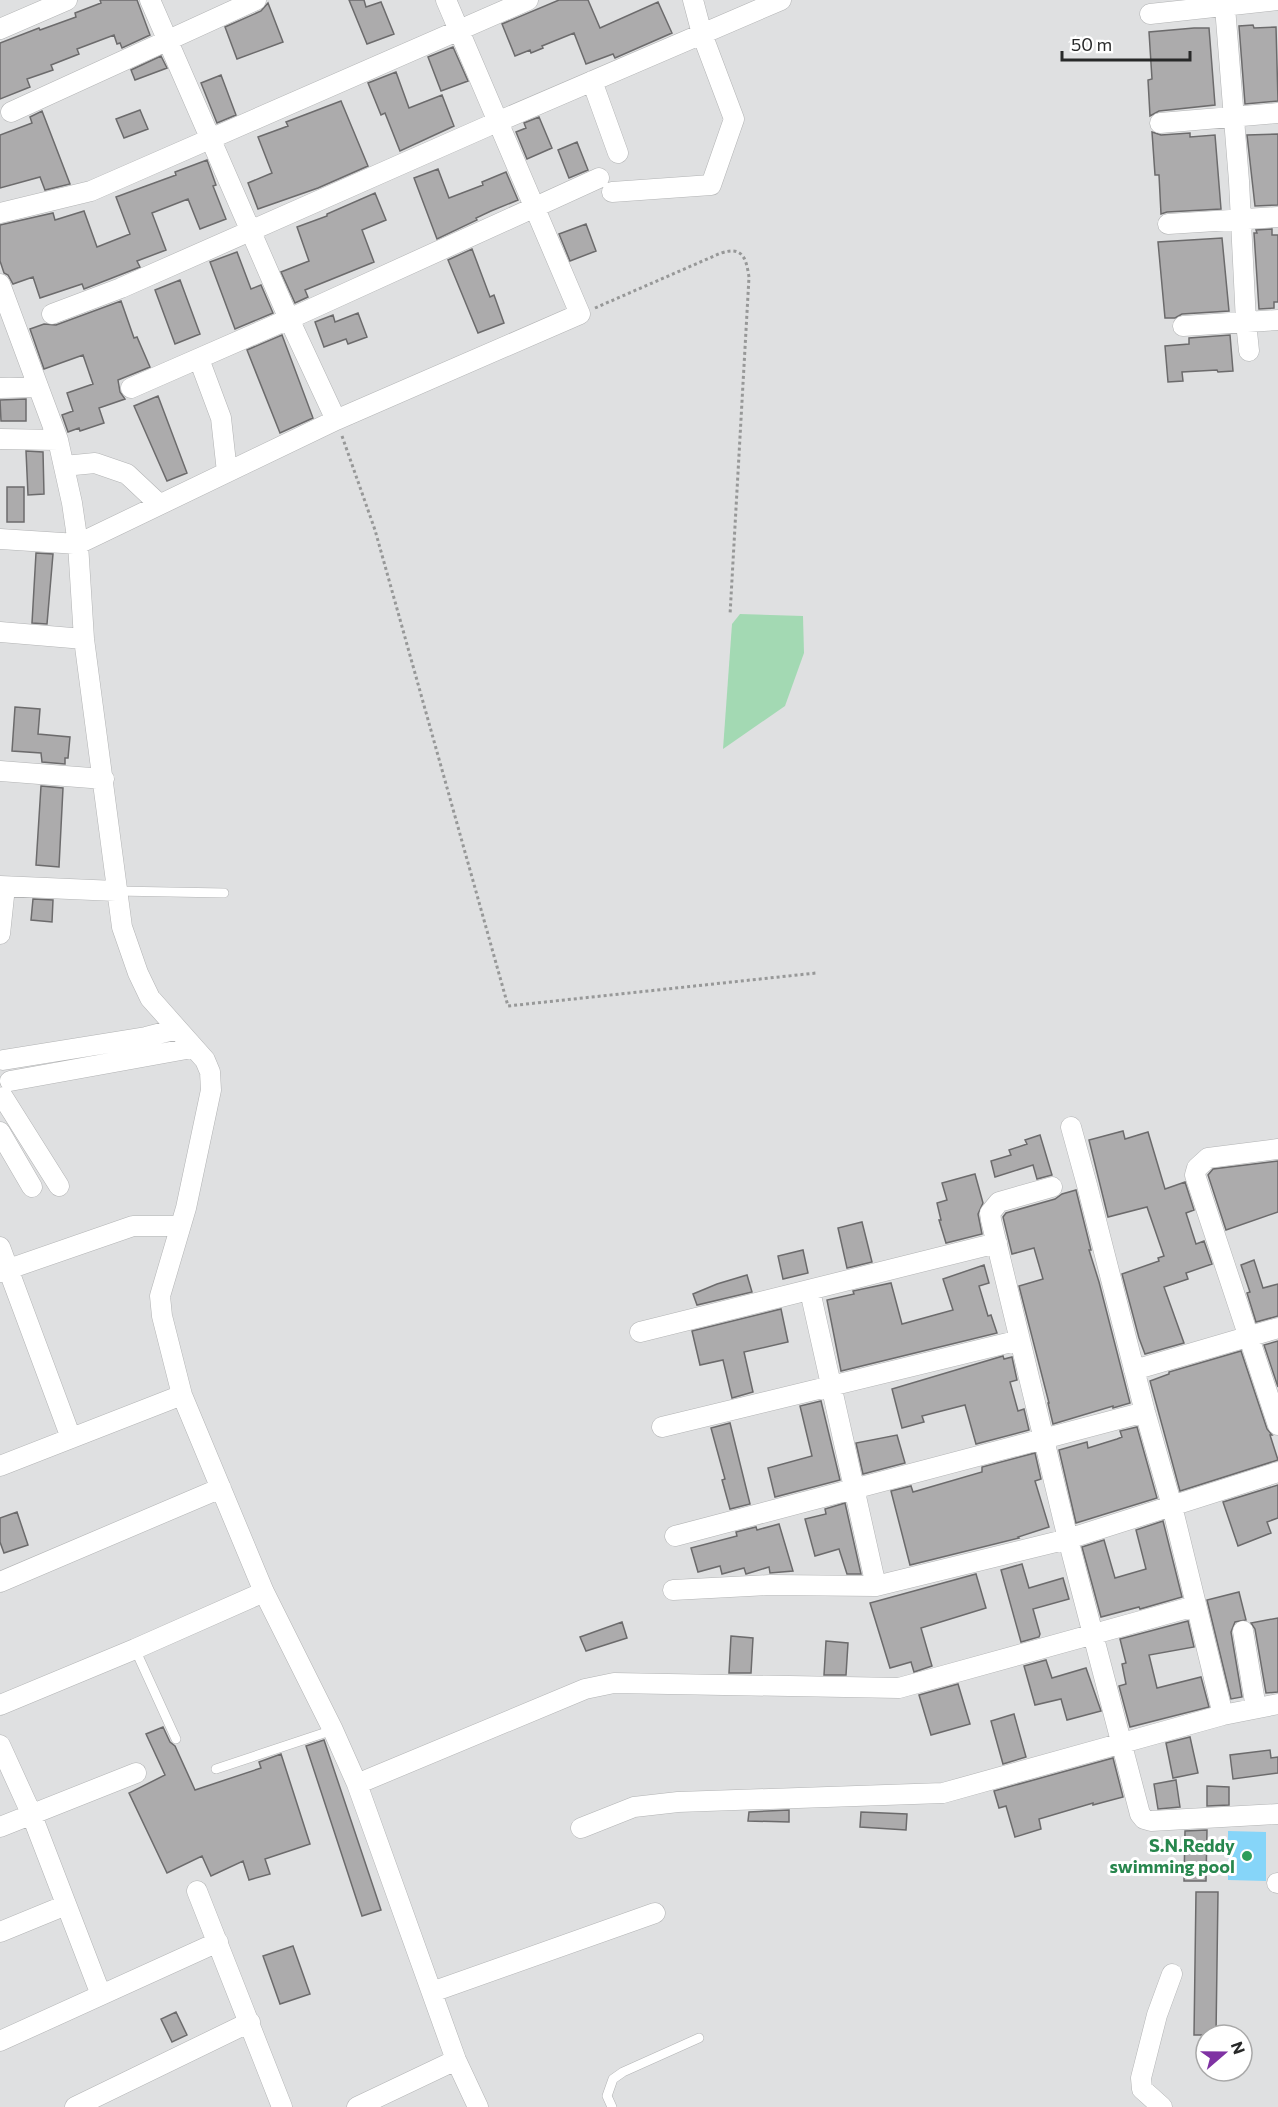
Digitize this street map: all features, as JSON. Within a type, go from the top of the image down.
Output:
[{"type":"street","points":[[0,29],[67,0]]},
{"type":"street","points":[[150,0],[289,320],[336,420]]},
{"type":"street","points":[[11,112],[256,0]]},
{"type":"street","points":[[0,539],[78,544],[336,420],[580,314],[446,0]]},
{"type":"street","points":[[0,213],[91,191],[528,0]]},
{"type":"street","points":[[612,192],[711,185],[734,119],[702,34],[693,0]]},
{"type":"street","points":[[52,314],[121,288],[781,0]]},
{"type":"street","points":[[1150,15],[1278,0]]},
{"type":"street","points":[[1225,7],[1239,181],[1249,351]]},
{"type":"street","points":[[592,81],[618,153]]},
{"type":"street","points":[[1160,123],[1278,113]]},
{"type":"street","points":[[131,388],[289,320],[599,178]]},
{"type":"street","points":[[1168,224],[1278,217]]},
{"type":"street","points":[[0,284],[58,440],[64,466],[78,544],[84,639],[122,927],[138,973],[150,998],[205,1060],[210,1072],[211,1090],[180,1226],[160,1296],[162,1316],[182,1395],[264,1592],[333,1730],[357,1784],[456,2060],[478,2107]]},
{"type":"street","points":[[1183,326],[1278,320]]},
{"type":"street","points":[[199,359],[221,418],[227,472]]},
{"type":"street","points":[[0,388],[37,387]]},
{"type":"street","points":[[0,439],[58,440]]},
{"type":"street","points":[[64,466],[95,464],[127,474],[159,504]]},
{"type":"street","points":[[0,632],[84,639]]},
{"type":"street","points":[[0,771],[104,779]]},
{"type":"street","points":[[0,934],[2,886],[116,891]]},
{"type":"street","points":[[59,1186],[4,1093],[8,1067],[2,1059],[146,1037],[177,1029]]},
{"type":"street","points":[[4,1093],[192,1048]]},
{"type":"street","points":[[1071,1127],[1145,1412],[1172,1506],[1223,1715]]},
{"type":"street","points":[[0,1132],[32,1188]]},
{"type":"street","points":[[1278,1149],[1208,1158],[1197,1168],[1195,1175],[1278,1425]]},
{"type":"street","points":[[1052,1187],[999,1202],[993,1207],[990,1220],[1068,1539],[1140,1814],[1144,1819],[1151,1821],[1278,1814]]},
{"type":"street","points":[[4,1271],[133,1227],[180,1226]]},
{"type":"street","points":[[640,1332],[997,1243]]},
{"type":"street","points":[[0,1247],[4,1271],[71,1438]]},
{"type":"street","points":[[810,1291],[876,1586]]},
{"type":"street","points":[[1134,1370],[1278,1328]]},
{"type":"street","points":[[662,1427],[1020,1340]]},
{"type":"street","points":[[0,1466],[182,1395]]},
{"type":"street","points":[[675,1536],[1145,1412]]},
{"type":"street","points":[[673,1590],[770,1585],[876,1586],[1068,1539],[1278,1472]]},
{"type":"street","points":[[0,1582],[221,1488]]},
{"type":"street","points":[[0,1705],[264,1592]]},
{"type":"street","points":[[357,1784],[585,1689],[614,1683],[899,1689],[1092,1633],[1195,1606]]},
{"type":"street","points":[[1243,1631],[1256,1708]]},
{"type":"street","points":[[581,1828],[634,1807],[678,1802],[943,1794],[1223,1715],[1278,1704]]},
{"type":"street","points":[[0,1745],[31,1814],[101,1995]]},
{"type":"street","points":[[0,1827],[136,1773]]},
{"type":"street","points":[[197,1891],[282,2107]]},
{"type":"street","points":[[0,1932],[66,1905]]},
{"type":"street","points":[[432,1992],[655,1912]]},
{"type":"street","points":[[0,2041],[218,1942]]},
{"type":"street","points":[[1163,2107],[1142,2089],[1141,2078],[1157,2015],[1172,1974]]},
{"type":"street","points":[[75,2107],[250,2022]]},
{"type":"street","points":[[357,2107],[456,2060]]},
{"type":"lane","points":[[116,891],[224,893]]},
{"type":"lane","points":[[135,1649],[176,1739]]},
{"type":"lane","points":[[216,1769],[291,1746],[333,1730]]},
{"type":"lane","points":[[612,2107],[607,2096],[613,2079],[623,2072],[699,2038]]},
{"type":"path","points":[[580,314],[721,253],[730,250],[743,255],[749,277],[730,615]]},
{"type":"path","points":[[336,420],[375,530],[508,1006],[816,973]]},
{"type":"green space","points":[[740,614],[803,616],[804,653],[785,706],[723,749],[732,624]]},
{"type":"water","name":"S.N.Reddy swimming pool","points":[[1228,1831],[1266,1832],[1266,1881],[1228,1880]]},
{"type":"building","points":[[100,0],[137,0],[150,35],[122,48],[120,43],[117,44],[114,35],[77,49],[79,54],[51,65],[53,70],[27,79],[30,87],[0,99],[0,43],[76,17],[75,13],[101,3]]},
{"type":"building","points":[[349,0],[364,0],[366,7],[381,2],[394,34],[367,44]]},
{"type":"building","points":[[559,0],[588,0],[600,28],[658,2],[672,33],[615,58],[613,54],[586,64],[574,33],[531,53],[530,50],[515,56],[502,24]]},
{"type":"building","points":[[268,3],[283,42],[237,59],[225,27],[261,11]]},
{"type":"building","points":[[1253,25],[1254,28],[1276,27],[1278,101],[1245,104],[1239,26]]},
{"type":"building","points":[[1209,28],[1215,105],[1159,111],[1150,116],[1148,80],[1152,79],[1149,32]]},
{"type":"building","points":[[453,47],[468,81],[441,91],[428,57]]},
{"type":"building","points":[[161,56],[167,68],[135,80],[131,70]]},
{"type":"building","points":[[396,72],[409,108],[442,95],[454,126],[400,151],[385,113],[381,115],[368,83]]},
{"type":"building","points":[[221,75],[236,115],[217,123],[201,83]]},
{"type":"building","points":[[341,101],[368,166],[318,188],[258,209],[248,183],[272,173],[258,137],[288,126],[286,122]]},
{"type":"building","points":[[140,110],[148,129],[124,138],[116,119]]},
{"type":"building","points":[[42,111],[70,184],[45,190],[40,177],[0,188],[0,135],[32,123],[30,117]]},
{"type":"building","points":[[539,117],[552,148],[527,159],[516,132],[526,128],[524,123]]},
{"type":"building","points":[[1152,132],[1161,135],[1190,133],[1190,137],[1215,135],[1221,209],[1161,214],[1159,175],[1155,175]]},
{"type":"building","points":[[1278,134],[1278,205],[1255,206],[1247,135]]},
{"type":"building","points":[[577,142],[588,170],[569,178],[558,150]]},
{"type":"building","points":[[207,160],[216,185],[213,186],[226,219],[200,229],[188,199],[152,213],[166,250],[137,261],[140,267],[84,289],[82,284],[40,298],[33,277],[13,284],[8,275],[4,273],[0,261],[0,225],[53,213],[55,220],[84,211],[97,247],[130,234],[116,197],[176,175],[175,172]]},
{"type":"building","points":[[438,169],[449,198],[483,185],[482,182],[506,172],[518,200],[476,218],[477,220],[437,239],[414,178]]},
{"type":"building","points":[[375,193],[386,220],[362,230],[374,262],[305,290],[308,297],[295,303],[281,272],[309,261],[297,227],[327,216],[327,214]]},
{"type":"building","points":[[586,224],[596,251],[570,261],[559,234]]},
{"type":"building","points":[[1272,229],[1272,235],[1278,235],[1278,302],[1274,302],[1274,308],[1259,309],[1254,233],[1257,233],[1256,230]]},
{"type":"building","points":[[1222,238],[1229,311],[1182,314],[1175,318],[1165,318],[1158,242]]},
{"type":"building","points":[[472,249],[490,297],[494,295],[504,323],[478,333],[448,260]]},
{"type":"building","points":[[237,252],[251,289],[261,285],[273,313],[235,329],[210,262]]},
{"type":"building","points":[[180,280],[200,334],[175,344],[155,290]]},
{"type":"building","points":[[121,301],[134,338],[137,337],[150,367],[118,380],[120,392],[125,399],[99,408],[104,423],[80,431],[79,428],[68,432],[62,415],[73,411],[67,393],[93,384],[83,355],[44,369],[30,329],[44,324],[56,325]]},
{"type":"building","points":[[358,313],[367,337],[348,344],[346,339],[324,347],[315,322],[333,315],[335,322]]},
{"type":"building","points":[[282,335],[313,418],[280,433],[247,350]]},
{"type":"building","points":[[1230,335],[1233,371],[1182,372],[1183,381],[1168,382],[1165,346],[1189,344],[1189,338]]},
{"type":"building","points":[[158,396],[187,473],[167,481],[134,406]]},
{"type":"building","points":[[26,399],[26,421],[1,421],[0,400]]},
{"type":"building","points":[[26,451],[43,452],[44,494],[28,495]]},
{"type":"building","points":[[7,487],[24,487],[24,522],[7,522]]},
{"type":"building","points":[[36,553],[53,554],[47,624],[32,623]]},
{"type":"building","points":[[15,707],[40,709],[38,734],[70,737],[68,758],[65,758],[65,764],[42,762],[41,753],[12,751]]},
{"type":"building","points":[[41,786],[63,788],[59,867],[36,865]]},
{"type":"building","points":[[33,899],[53,900],[52,922],[31,920]]},
{"type":"building","points":[[1123,1131],[1125,1139],[1148,1132],[1165,1189],[1185,1182],[1194,1210],[1186,1213],[1196,1244],[1204,1241],[1212,1264],[1186,1273],[1188,1279],[1164,1287],[1184,1343],[1145,1354],[1122,1274],[1159,1261],[1158,1258],[1164,1256],[1147,1207],[1108,1217],[1089,1140]]},
{"type":"building","points":[[1040,1135],[1052,1175],[1037,1179],[1033,1165],[995,1177],[991,1161],[1011,1155],[1009,1150],[1027,1144],[1025,1140]]},
{"type":"building","points":[[1278,1161],[1278,1212],[1226,1230],[1208,1175],[1213,1169]]},
{"type":"building","points":[[975,1174],[983,1203],[978,1214],[982,1234],[946,1243],[937,1203],[947,1200],[942,1183]]},
{"type":"building","points":[[1076,1190],[1091,1250],[1089,1250],[1130,1403],[1053,1424],[1019,1286],[1043,1279],[1034,1248],[1012,1254],[1003,1217],[1006,1213],[1055,1199],[1062,1194]]},
{"type":"building","points":[[862,1222],[872,1262],[847,1268],[838,1228]]},
{"type":"building","points":[[803,1250],[808,1273],[783,1279],[778,1256]]},
{"type":"building","points":[[1254,1260],[1263,1288],[1278,1284],[1278,1316],[1256,1322],[1247,1293],[1250,1292],[1241,1265]]},
{"type":"building","points":[[984,1265],[989,1283],[979,1286],[988,1316],[991,1315],[997,1333],[841,1371],[827,1300],[854,1294],[853,1291],[891,1283],[902,1324],[953,1310],[943,1279]]},
{"type":"building","points":[[747,1275],[752,1292],[697,1305],[693,1294]]},
{"type":"building","points":[[781,1309],[788,1342],[744,1352],[753,1392],[732,1398],[723,1360],[700,1365],[692,1331]]},
{"type":"building","points":[[1278,1341],[1278,1387],[1264,1345]]},
{"type":"building","points":[[1241,1351],[1267,1429],[1272,1435],[1270,1435],[1278,1460],[1180,1491],[1150,1381],[1169,1374],[1169,1372]]},
{"type":"building","points":[[1003,1356],[1004,1359],[1012,1357],[1017,1380],[1010,1382],[1018,1411],[1024,1409],[1029,1430],[976,1444],[965,1405],[922,1416],[924,1422],[902,1428],[892,1389]]},
{"type":"building","points":[[821,1401],[840,1480],[775,1497],[768,1468],[812,1456],[800,1406]]},
{"type":"building","points":[[730,1423],[750,1504],[730,1509],[722,1480],[725,1479],[711,1428]]},
{"type":"building","points":[[1137,1427],[1157,1498],[1076,1523],[1059,1450],[1087,1442],[1088,1448],[1122,1437],[1120,1431]]},
{"type":"building","points":[[897,1435],[905,1463],[863,1474],[856,1443]]},
{"type":"building","points":[[1035,1453],[1041,1479],[1035,1481],[1049,1527],[1019,1538],[910,1565],[891,1491],[911,1486],[913,1492],[982,1472],[982,1467]]},
{"type":"building","points":[[1278,1485],[1278,1518],[1267,1522],[1271,1533],[1238,1546],[1223,1502]]},
{"type":"building","points":[[845,1503],[861,1574],[847,1574],[839,1549],[815,1556],[805,1519],[826,1514],[825,1509]]},
{"type":"building","points":[[17,1512],[28,1545],[4,1553],[0,1542],[0,1518]]},
{"type":"building","points":[[1163,1521],[1182,1597],[1101,1617],[1082,1547],[1104,1540],[1115,1578],[1146,1569],[1136,1530]]},
{"type":"building","points":[[779,1524],[793,1571],[770,1573],[769,1567],[746,1574],[744,1568],[722,1574],[720,1566],[698,1572],[691,1548],[737,1536],[736,1532],[756,1527],[757,1530]]},
{"type":"building","points":[[1022,1564],[1029,1588],[1063,1578],[1069,1599],[1033,1609],[1039,1637],[1021,1642],[1001,1570]]},
{"type":"building","points":[[976,1574],[986,1608],[921,1628],[932,1666],[914,1672],[911,1662],[890,1668],[870,1603]]},
{"type":"building","points":[[1239,1592],[1246,1620],[1235,1622],[1231,1632],[1242,1697],[1231,1699],[1207,1600]]},
{"type":"building","points":[[1278,1618],[1278,1692],[1266,1693],[1255,1629],[1251,1623]]},
{"type":"building","points":[[1188,1621],[1194,1647],[1149,1655],[1157,1688],[1201,1677],[1209,1707],[1130,1727],[1119,1686],[1126,1684],[1122,1664],[1126,1663],[1120,1639]]},
{"type":"building","points":[[622,1622],[627,1638],[586,1651],[580,1637]]},
{"type":"building","points":[[731,1636],[753,1638],[751,1673],[729,1673]]},
{"type":"building","points":[[826,1641],[848,1643],[846,1675],[824,1675]]},
{"type":"building","points":[[1046,1660],[1052,1678],[1086,1668],[1101,1711],[1067,1720],[1061,1699],[1035,1705],[1024,1666]]},
{"type":"building","points":[[958,1684],[970,1724],[931,1735],[919,1695]]},
{"type":"building","points":[[1014,1714],[1026,1757],[1003,1764],[991,1721]]},
{"type":"building","points":[[163,1727],[170,1742],[175,1746],[195,1790],[261,1768],[259,1762],[281,1754],[310,1844],[265,1859],[270,1874],[249,1880],[243,1861],[211,1876],[202,1856],[167,1873],[129,1793],[165,1775],[146,1734]]},
{"type":"building","points":[[1190,1737],[1198,1773],[1173,1778],[1166,1743]]},
{"type":"building","points":[[324,1740],[381,1910],[362,1916],[306,1746]]},
{"type":"building","points":[[1270,1750],[1271,1758],[1278,1757],[1278,1773],[1233,1779],[1230,1755]]},
{"type":"building","points":[[1113,1758],[1123,1797],[1039,1819],[1041,1829],[1015,1837],[1006,1806],[999,1808],[994,1791]]},
{"type":"building","points":[[1176,1780],[1180,1807],[1158,1809],[1154,1784]]},
{"type":"building","points":[[1207,1786],[1229,1787],[1229,1805],[1207,1806]]},
{"type":"building","points":[[789,1810],[789,1822],[748,1821],[749,1812]]},
{"type":"building","points":[[861,1812],[907,1814],[906,1830],[860,1827]]},
{"type":"building","points":[[1207,1830],[1206,1881],[1184,1881],[1185,1831]]},
{"type":"building","points":[[1196,1892],[1218,1892],[1216,2023],[1194,2023]]},
{"type":"building","points":[[293,1946],[310,1994],[280,2004],[263,1956]]},
{"type":"building","points":[[176,2012],[187,2035],[172,2042],[161,2019]]},
{"type":"place","name":"S.N.Reddy swimming pool","points":[[1247,1856]]}]
